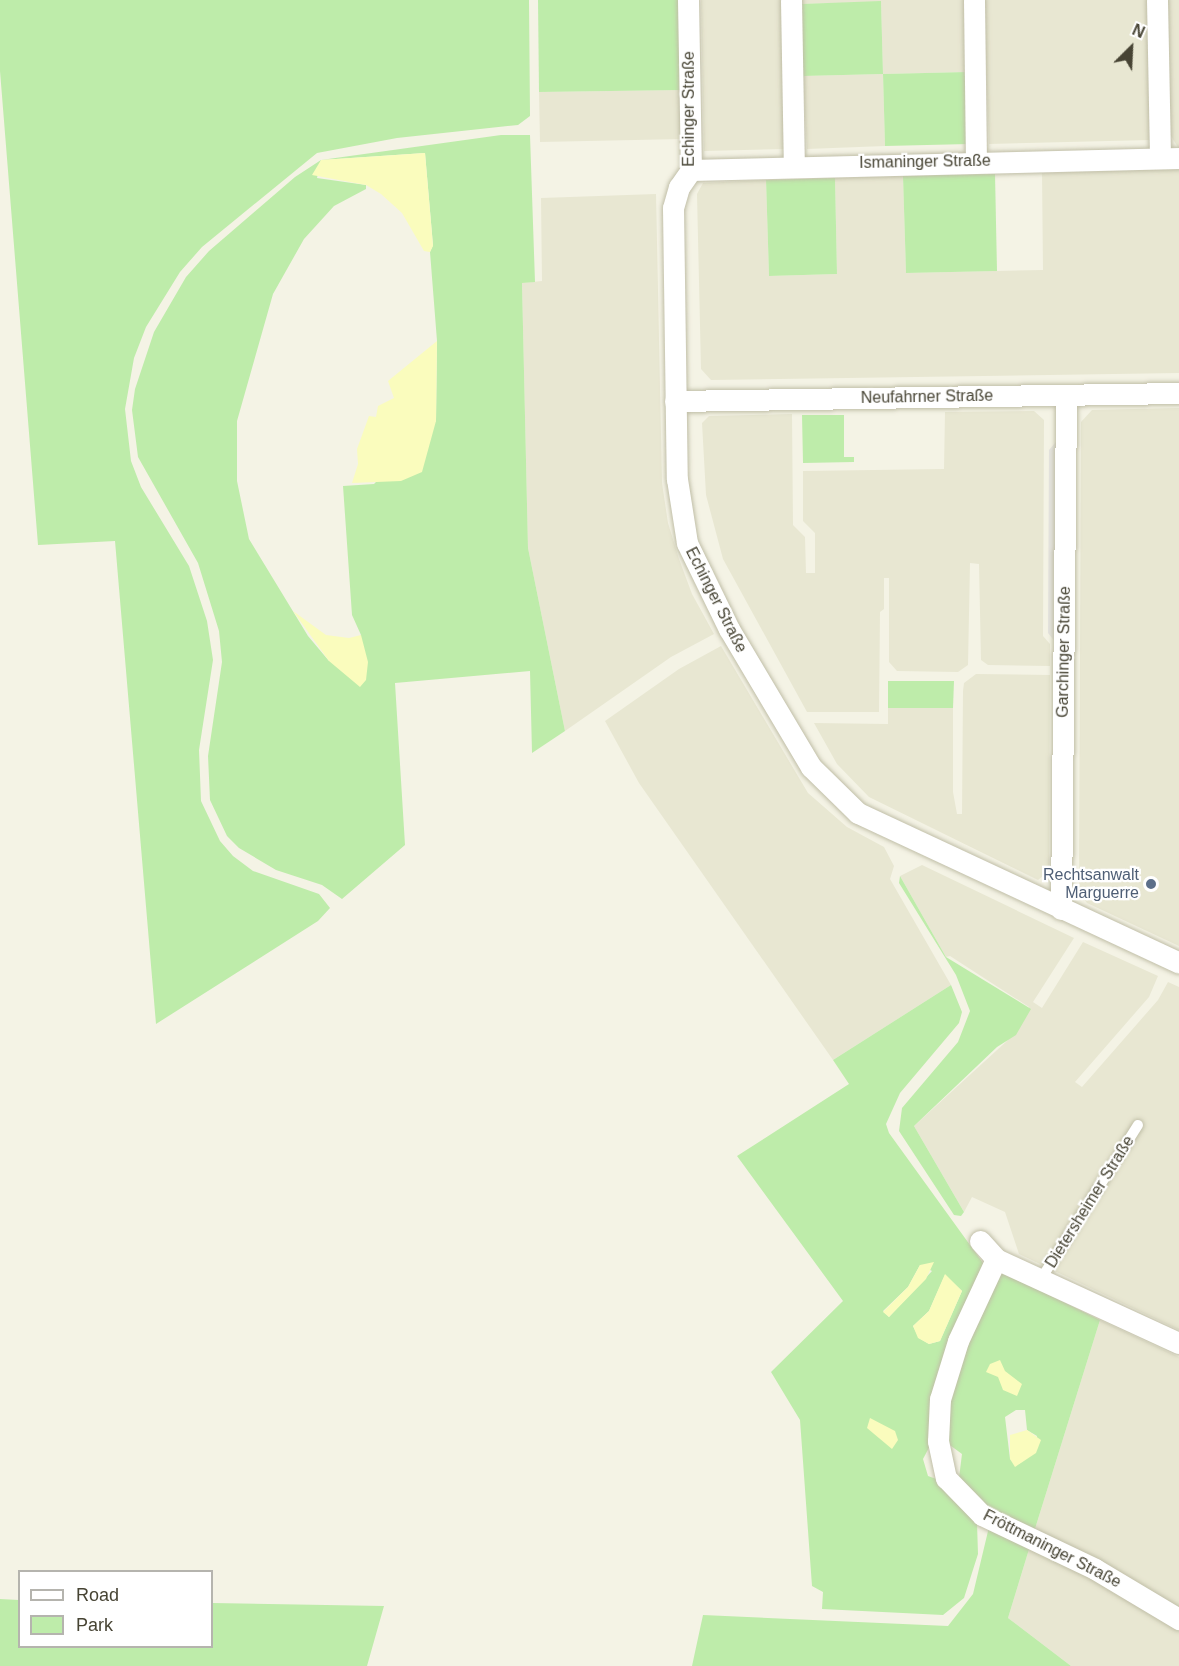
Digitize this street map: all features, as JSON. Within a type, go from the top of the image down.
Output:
[{"type":"street","name":"Echinger Straße","points":[[688,0],[691,170],[679,187],[673,208],[677,479],[687,543],[734,639],[811,767],[833,792],[881,827],[1179,963]]},
{"type":"street","points":[[791,0],[794,165]]},
{"type":"street","points":[[974,0],[976,161]]},
{"type":"street","name":"Ismaninger Straße","points":[[691,170],[794,165],[1169,158],[1157,0]]},
{"type":"street","name":"Neufahrner Straße","points":[[675,401],[1179,393]]},
{"type":"street","name":"Garchinger Straße","points":[[1061,909],[1066,395]]},
{"type":"street","name":"Dietersheimer Straße","points":[[980,1240],[996,1258],[1179,1343]]},
{"type":"street","name":"Fröttmaninger Straße","points":[[996,1258],[958,1341],[940,1400],[938,1441],[946,1478],[982,1515],[1095,1569],[1179,1619]]},
{"type":"lane","name":"Dietersheimer Straße","points":[[1041,1279],[1138,1125]]},
{"type":"shaded area","points":[[701,0],[782,0],[784,149],[704,151]]},
{"type":"shaded area","points":[[801,0],[965,0],[967,72],[883,74],[881,2],[801,4]]},
{"type":"shaded area","points":[[984,0],[1148,0],[1150,140],[989,144]]},
{"type":"shaded area","points":[[1167,0],[1179,0],[1179,149],[1171,136]]},
{"type":"shaded area","points":[[883,74],[885,146],[807,149],[803,76]]},
{"type":"shaded area","points":[[682,90],[682,139],[540,142],[539,92]]},
{"type":"shaded area","points":[[1179,169],[1179,373],[711,380],[701,369],[697,194],[703,183],[766,180],[769,276],[837,274],[835,178],[903,176],[906,273],[1043,270],[1042,173]]},
{"type":"shaded area","points":[[656,194],[662,483],[668,523],[679,559],[692,594],[714,634],[671,657],[565,731],[528,548],[522,283],[542,281],[541,198]]},
{"type":"shaded area","points":[[1179,408],[1179,946],[1087,903],[1079,892],[1081,422],[1092,410]]},
{"type":"shaded area","points":[[1034,411],[1044,420],[1043,636],[1050,644],[1050,666],[988,665],[981,660],[979,564],[970,563],[968,665],[958,672],[897,671],[889,662],[889,578],[884,578],[884,609],[880,612],[879,712],[807,712],[723,559],[706,495],[702,423],[709,416],[792,414],[793,525],[805,537],[806,573],[815,573],[815,533],[803,521],[803,471],[944,469],[945,412]]},
{"type":"shaded area","points":[[1056,442],[1056,643],[1048,633],[1049,450]]},
{"type":"shaded area","points":[[721,646],[808,793],[847,827],[884,847],[894,866],[890,879],[951,985],[833,1060],[639,783],[605,721],[679,669]]},
{"type":"shaded area","points":[[976,674],[1050,675],[1049,871],[1038,880],[869,797],[837,764],[814,723],[888,724],[888,708],[953,708],[953,792],[957,814],[962,814],[963,691],[964,683]]},
{"type":"shaded area","points":[[922,865],[1074,938],[1033,1002],[1042,1008],[1083,942],[1158,976],[1149,997],[1075,1082],[1082,1087],[1158,1000],[1168,982],[1179,987],[1179,1330],[1019,1254],[1005,1212],[972,1197],[964,1212],[914,1126],[1008,1040],[1029,1007],[950,956],[946,957],[900,876]]},
{"type":"shaded area","points":[[1100,1320],[1179,1357],[1179,1611],[1034,1532]]},
{"type":"shaded area","points":[[1030,1546],[1103,1582],[1179,1628],[1179,1666],[1071,1666],[1008,1618]]},
{"type":"green space","points":[[0,0],[529,0],[530,116],[518,125],[397,138],[317,153],[202,247],[180,272],[146,327],[134,358],[125,409],[131,461],[141,487],[189,566],[207,621],[213,660],[199,750],[201,801],[220,841],[233,856],[253,871],[319,894],[330,908],[318,921],[156,1024],[115,541],[38,545],[0,71]]},
{"type":"green space","points":[[538,0],[680,0],[682,90],[539,92]]},
{"type":"green space","points":[[881,1],[883,74],[803,76],[801,4]]},
{"type":"green space","points":[[967,72],[969,144],[885,146],[883,74]]},
{"type":"green space","points":[[501,135],[530,135],[535,282],[522,283],[528,548],[565,731],[532,753],[530,671],[395,683],[405,845],[342,899],[322,885],[276,870],[239,848],[227,836],[210,800],[208,756],[222,662],[219,631],[198,563],[138,457],[132,410],[135,389],[154,332],[186,277],[209,251],[295,177],[321,160]],"holes":[[[425,153],[433,245],[430,252],[437,341],[436,421],[374,484],[343,486],[352,615],[361,635],[329,661],[308,636],[249,539],[237,481],[237,421],[273,294],[304,239],[334,206],[366,189],[366,185],[317,178],[321,160]]]},
{"type":"green space","points":[[995,174],[997,271],[906,273],[903,176]]},
{"type":"green space","points":[[835,178],[837,274],[769,276],[766,180]]},
{"type":"green space","points":[[802,415],[844,415],[844,457],[854,457],[854,462],[803,463]]},
{"type":"green space","points":[[888,681],[954,681],[953,708],[888,708]]},
{"type":"green space","points":[[900,876],[946,957],[1031,1009],[1016,1035],[997,1047],[914,1126],[964,1212],[961,1216],[954,1215],[899,1131],[902,1108],[958,1042],[970,1011],[956,975],[899,883]]},
{"type":"green space","points":[[951,985],[962,1012],[959,1023],[900,1093],[886,1124],[889,1133],[983,1263],[932,1442],[923,1459],[928,1476],[942,1481],[977,1523],[978,1554],[964,1598],[943,1615],[822,1609],[823,1592],[812,1586],[800,1420],[771,1372],[843,1301],[737,1156],[849,1084],[833,1060]],"holes":[[[920,1265],[932,1271],[889,1317],[883,1311],[908,1287]],[[945,1275],[962,1291],[940,1341],[929,1344],[919,1338],[913,1326],[929,1311]]]},
{"type":"green space","points":[[1002,1272],[1100,1320],[1034,1532],[997,1516],[959,1478],[962,1454],[947,1443],[944,1401],[993,1278]],"holes":[[[1016,1410],[1025,1410],[1027,1430],[1037,1436],[1033,1453],[1019,1464],[1010,1459],[1005,1417]]]},
{"type":"green space","points":[[989,1527],[1030,1546],[1008,1618],[1071,1666],[692,1666],[703,1615],[948,1626],[973,1594]]},
{"type":"green space","points":[[0,1599],[18,1600],[18,1648],[213,1648],[213,1603],[384,1606],[367,1666],[0,1666]]},
{"type":"sand","points":[[425,153],[433,246],[430,252],[424,251],[402,213],[381,194],[366,185],[312,175],[321,160]]},
{"type":"sand","points":[[437,341],[436,421],[422,472],[401,481],[352,483],[358,464],[357,449],[369,416],[376,417],[378,406],[394,398],[388,381]]},
{"type":"sand","points":[[293,611],[326,635],[349,638],[361,635],[368,662],[366,680],[360,687],[329,661]]},
{"type":"sand","points":[[934,1262],[926,1279],[889,1317],[883,1312],[908,1287],[920,1265]]},
{"type":"sand","points":[[945,1274],[962,1291],[940,1341],[929,1344],[918,1338],[913,1326],[929,1311]]},
{"type":"sand","points":[[1000,1360],[1005,1371],[1022,1384],[1017,1396],[1003,1390],[998,1377],[986,1372],[990,1364]]},
{"type":"sand","points":[[870,1418],[895,1431],[898,1440],[892,1449],[867,1428]]},
{"type":"sand","points":[[1027,1430],[1041,1440],[1036,1453],[1015,1467],[1010,1459],[1010,1435]]},
{"type":"place","name":"Rechtsanwalt Marguerre","points":[[1151,884]]}]
